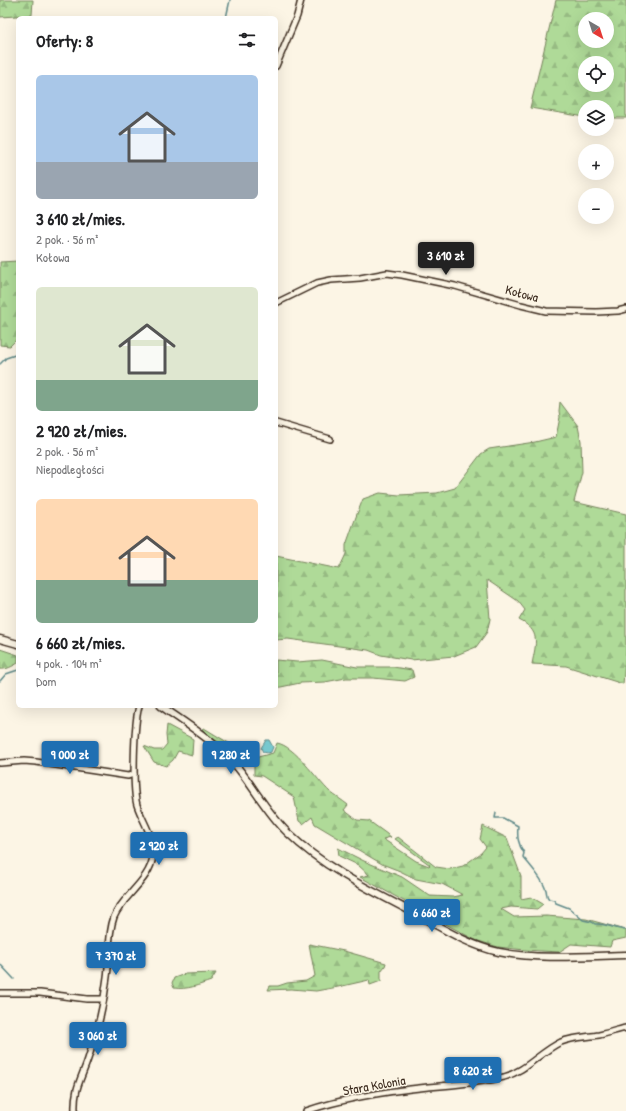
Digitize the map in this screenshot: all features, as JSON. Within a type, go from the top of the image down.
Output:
[{"type":"main road","points":[[0,639],[16,643]]},
{"type":"main road","points":[[164,708],[217,746],[239,770],[281,826],[297,842],[340,872],[464,940],[481,947],[509,954],[546,956],[626,955]]},
{"type":"street","points":[[278,61],[301,0]]},
{"type":"street","name":"Kołowa","points":[[278,301],[318,283],[387,273],[455,286],[546,311],[596,312],[626,309]]},
{"type":"street","points":[[278,424],[330,439]]},
{"type":"street","points":[[75,1111],[76,1088],[88,1061],[103,999],[107,978],[111,929],[114,917],[122,902],[146,874],[153,858],[150,834],[137,804],[134,774],[136,727],[139,708]]},
{"type":"street","points":[[0,763],[24,761],[128,776],[134,774]]},
{"type":"street","points":[[0,993],[40,993],[86,999],[103,999]]},
{"type":"street","name":"Stara Kolonia","points":[[306,1111],[352,1099],[427,1087],[461,1084],[505,1076],[520,1070],[553,1046],[563,1041],[600,1035],[626,1028]]},
{"type":"green space","points":[[0,0],[33,0],[32,15],[0,17]]},
{"type":"green space","points":[[556,0],[626,0],[626,118],[614,118],[614,100],[578,100],[578,116],[530,108]]},
{"type":"green space","points":[[16,261],[16,340],[10,346],[0,345],[0,262]]},
{"type":"green space","points":[[560,402],[578,426],[581,441],[582,472],[574,502],[626,514],[626,651],[623,684],[566,666],[532,664],[535,650],[534,633],[526,624],[519,620],[525,610],[518,601],[487,580],[490,619],[487,632],[476,647],[454,656],[411,660],[381,655],[368,650],[288,639],[278,640],[278,556],[339,569],[346,554],[346,545],[363,499],[380,493],[399,495],[437,493],[455,488],[481,454],[489,449],[535,442],[556,437],[560,417]]},
{"type":"green space","points":[[0,649],[16,654],[16,664],[0,669]]},
{"type":"green space","points":[[278,660],[297,662],[322,660],[357,667],[393,667],[412,670],[414,677],[405,681],[373,678],[346,678],[325,682],[300,683],[278,688]]},
{"type":"green space","points":[[167,725],[193,739],[192,755],[178,751],[173,760],[166,766],[154,762],[144,746],[154,750],[162,750],[167,744]]},
{"type":"green space","points":[[204,728],[232,745],[233,748],[229,750],[226,749],[202,729]]},
{"type":"green space","points":[[277,743],[284,745],[298,756],[330,792],[348,805],[344,810],[357,820],[369,821],[391,837],[383,839],[416,861],[429,866],[430,865],[395,839],[398,837],[436,867],[450,869],[463,866],[481,853],[486,847],[480,839],[483,826],[507,838],[521,876],[521,899],[531,897],[543,904],[537,909],[511,907],[501,909],[514,917],[546,916],[586,919],[626,930],[626,938],[612,941],[610,947],[571,944],[559,952],[498,947],[475,940],[360,877],[369,875],[358,865],[339,856],[338,848],[402,877],[430,896],[453,897],[463,895],[442,884],[416,879],[382,864],[315,824],[312,817],[303,824],[299,821],[294,797],[262,776],[254,775],[254,766],[258,757],[273,753]]},
{"type":"green space","points":[[309,944],[344,951],[386,963],[381,971],[381,981],[370,985],[369,980],[316,991],[291,989],[268,990],[270,986],[306,981],[315,976]]},
{"type":"green space","points":[[216,973],[211,981],[193,987],[174,988],[172,983],[174,978],[185,974]]},
{"type":"water","points":[[266,740],[269,740],[273,747],[271,752],[268,753],[263,752],[261,748]]},
{"type":"waterway","points":[[226,16],[230,0]]},
{"type":"waterway","points":[[0,364],[6,358],[16,355]]},
{"type":"waterway","points":[[0,681],[6,674],[16,671]]},
{"type":"waterway","points":[[496,813],[495,818],[503,818],[518,826],[518,840],[524,853],[523,857],[542,881],[549,899],[569,908],[583,920],[626,930]]},
{"type":"waterway","points":[[0,964],[14,979]]}]
